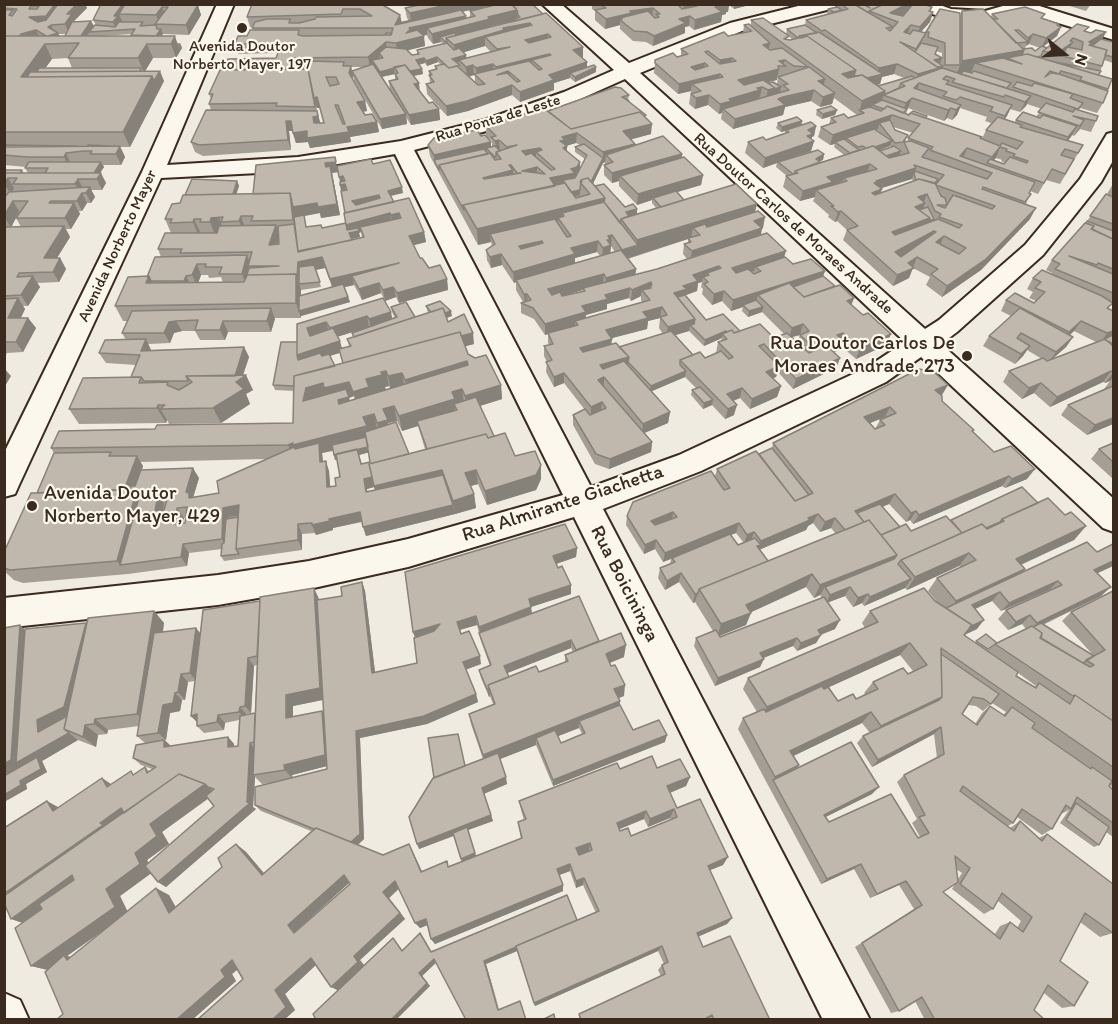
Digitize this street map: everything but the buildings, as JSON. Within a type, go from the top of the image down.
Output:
[{"type":"street","name":"Avenida Norberto Mayer","points":[[4,484],[13,458],[153,172],[226,4]]},
{"type":"street","name":"Rua Doutor Carlos de Moraes Andrade","points":[[550,4],[627,71],[1113,519]]},
{"type":"street","name":"Rua Ponta de Leste","points":[[153,172],[298,164],[402,147],[490,124],[571,96],[704,38],[736,27],[829,4]]},
{"type":"street","points":[[917,4],[933,10],[968,16],[1000,14],[1021,5],[1113,35]]},
{"type":"street","name":"Rua Almirante Giachetta","points":[[4,613],[218,590],[309,575],[408,553],[617,492],[690,463],[876,375],[948,326],[1034,250],[1090,182],[1113,138]]},
{"type":"street","name":"Rua Boicininga","points":[[402,147],[848,1020]]},
{"type":"place","name":"Avenida Doutor Norberto Mayer, 197","points":[[242,28]]},
{"type":"place","name":"Rua Doutor Carlos De Moraes Andrade, 273","points":[[967,356]]},
{"type":"place","name":"Avenida Doutor Norberto Mayer, 429","points":[[32,506]]}]
